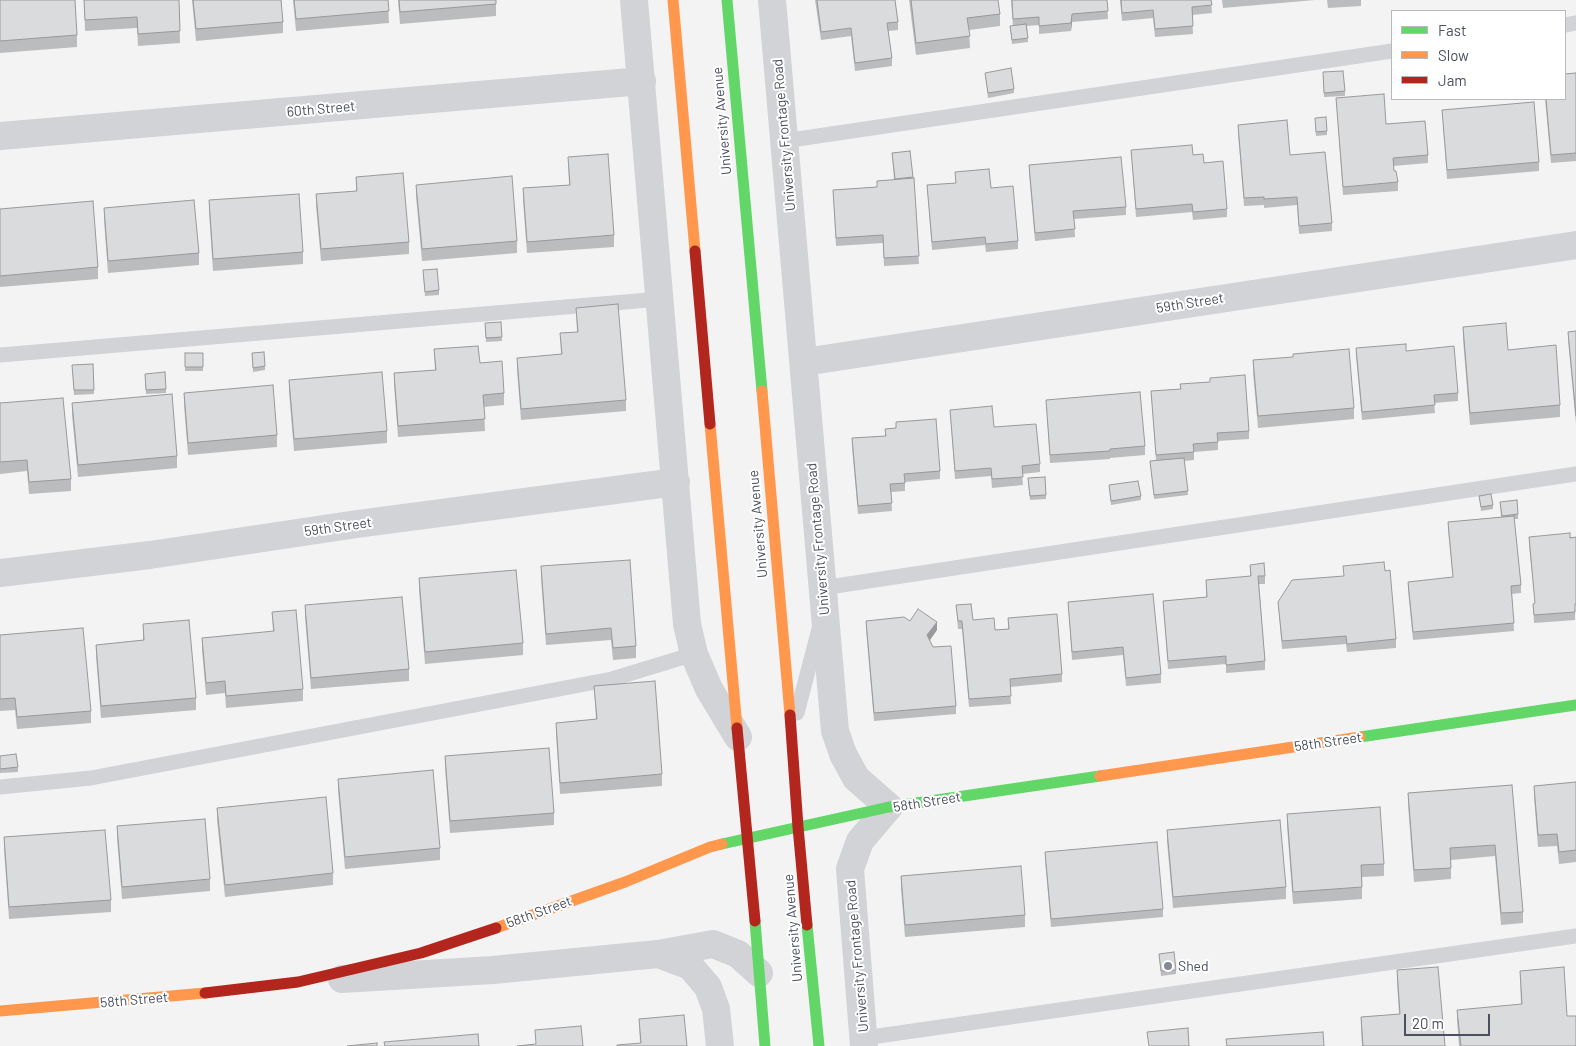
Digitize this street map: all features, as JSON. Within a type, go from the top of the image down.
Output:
[{"type":"main road","points":[[673,0],[765,1046]]},
{"type":"main road","name":"University Avenue","points":[[727,0],[792,734],[798,827],[819,1046]]},
{"type":"main road","name":"58th Street","points":[[0,1011],[186,995],[298,982],[421,953],[625,882],[710,847],[889,807],[1576,705]]},
{"type":"street","points":[[634,0],[688,624],[694,654],[709,688],[738,737]]},
{"type":"street","name":"University Frontage Road","points":[[772,0],[835,731],[843,754],[856,778],[889,807],[860,842],[850,869],[861,1037]]},
{"type":"street","name":"60th Street","points":[[0,136],[642,81]]},
{"type":"street","name":"59th Street","points":[[804,362],[1576,245]]},
{"type":"street","name":"59th Street","points":[[0,573],[150,556],[357,524],[676,482]]},
{"type":"street","name":"58th Street","points":[[298,982],[493,970],[658,954],[714,944],[738,954],[759,973]]},
{"type":"street","points":[[658,954],[690,966],[708,987],[716,1009],[720,1046]]},
{"type":"lane","points":[[784,141],[1391,50]]},
{"type":"lane","points":[[0,356],[660,299]]},
{"type":"lane","points":[[792,734],[823,599],[1576,474]]},
{"type":"lane","points":[[0,787],[92,778],[593,683],[694,654]]},
{"type":"lane","points":[[861,1037],[1576,936]]},
{"type":"building","points":[[0,0],[75,0],[77,35],[0,41]]},
{"type":"building","points":[[84,0],[179,0],[180,31],[138,34],[137,17],[85,20]]},
{"type":"building","points":[[193,0],[281,0],[283,22],[196,29]]},
{"type":"building","points":[[294,0],[388,0],[389,11],[296,19]]},
{"type":"building","points":[[399,0],[496,0],[496,4],[400,12]]},
{"type":"building","points":[[817,0],[895,0],[898,22],[887,23],[892,58],[855,63],[851,28],[821,32]]},
{"type":"building","points":[[911,0],[998,0],[1000,14],[967,18],[970,36],[916,43]]},
{"type":"building","points":[[1012,0],[1107,0],[1108,11],[1072,14],[1071,23],[1039,26],[1039,17],[1013,19]]},
{"type":"building","points":[[1121,0],[1211,0],[1212,5],[1192,7],[1193,26],[1155,29],[1153,10],[1122,13]]},
{"type":"building","points":[[1026,24],[1028,38],[1012,40],[1010,26]]},
{"type":"building","points":[[1011,68],[1014,89],[988,93],[985,73]]},
{"type":"building","points":[[1343,71],[1345,91],[1324,93],[1323,72]]},
{"type":"building","points":[[1576,73],[1576,153],[1551,155],[1546,100],[1566,100],[1566,74]]},
{"type":"building","points":[[1384,94],[1386,124],[1425,121],[1428,155],[1393,158],[1394,171],[1396,171],[1398,182],[1343,187],[1336,98]]},
{"type":"building","points":[[1534,102],[1539,162],[1447,170],[1442,110]]},
{"type":"building","points":[[1326,117],[1327,131],[1316,132],[1315,118]]},
{"type":"building","points":[[1287,120],[1290,155],[1325,152],[1332,223],[1299,226],[1297,197],[1244,198],[1238,125]]},
{"type":"building","points":[[1192,145],[1193,155],[1203,154],[1204,163],[1223,161],[1227,209],[1193,212],[1192,204],[1136,209],[1131,150]]},
{"type":"building","points":[[910,151],[913,177],[895,179],[892,153]]},
{"type":"building","points":[[608,154],[614,235],[527,242],[523,188],[570,185],[568,157]]},
{"type":"building","points":[[1121,157],[1126,207],[1073,211],[1075,229],[1035,233],[1029,165]]},
{"type":"building","points":[[989,169],[991,188],[1013,186],[1018,241],[986,244],[985,237],[932,242],[927,185],[956,183],[955,172]]},
{"type":"building","points":[[403,173],[409,242],[321,249],[316,194],[357,191],[356,177]]},
{"type":"building","points":[[512,176],[517,241],[422,249],[416,185]]},
{"type":"building","points":[[914,178],[919,256],[884,258],[883,235],[836,238],[833,190],[877,187],[877,181]]},
{"type":"building","points":[[299,194],[303,252],[213,259],[209,200]]},
{"type":"building","points":[[194,200],[199,253],[108,261],[104,208]]},
{"type":"building","points":[[93,201],[98,267],[0,276],[0,209]]},
{"type":"building","points":[[437,269],[439,290],[425,292],[423,270]]},
{"type":"building","points":[[618,304],[626,400],[521,409],[517,358],[562,354],[560,333],[578,332],[576,308]]},
{"type":"building","points":[[501,322],[502,337],[486,338],[485,323]]},
{"type":"building","points":[[1506,323],[1508,350],[1556,345],[1560,405],[1470,413],[1463,327]]},
{"type":"building","points":[[1576,331],[1576,416],[1568,332]]},
{"type":"building","points":[[1406,344],[1406,351],[1454,346],[1458,393],[1434,395],[1435,405],[1362,412],[1356,348]]},
{"type":"building","points":[[478,346],[480,363],[502,361],[504,393],[483,395],[485,419],[398,426],[394,373],[436,370],[434,349]]},
{"type":"building","points":[[1349,349],[1354,408],[1258,416],[1253,360],[1293,357],[1293,354]]},
{"type":"building","points":[[264,352],[265,366],[253,368],[252,353]]},
{"type":"building","points":[[185,353],[203,353],[203,367],[185,367]]},
{"type":"building","points":[[93,364],[94,390],[74,390],[72,365]]},
{"type":"building","points":[[165,372],[166,389],[146,390],[145,374]]},
{"type":"building","points":[[382,372],[387,431],[294,439],[289,380]]},
{"type":"building","points":[[1245,375],[1249,431],[1217,433],[1218,442],[1193,444],[1194,452],[1156,455],[1151,391],[1181,389],[1180,384],[1210,382],[1210,378]]},
{"type":"building","points":[[273,385],[277,435],[188,443],[184,393]]},
{"type":"building","points":[[1140,392],[1145,446],[1110,449],[1110,451],[1050,455],[1046,400]]},
{"type":"building","points":[[172,394],[177,456],[78,465],[72,403]]},
{"type":"building","points":[[63,398],[71,479],[29,482],[27,460],[0,462],[0,403]]},
{"type":"building","points":[[992,406],[994,427],[1036,424],[1040,464],[1022,466],[1023,477],[992,479],[991,468],[955,471],[950,410]]},
{"type":"building","points":[[936,419],[940,471],[904,474],[905,483],[890,484],[892,503],[858,506],[852,438],[886,436],[885,429],[896,428],[896,422]]},
{"type":"building","points":[[1184,458],[1188,491],[1154,495],[1150,461]]},
{"type":"building","points":[[1045,477],[1046,495],[1030,496],[1028,478]]},
{"type":"building","points":[[1138,481],[1141,496],[1111,501],[1109,485]]},
{"type":"building","points":[[1491,494],[1493,505],[1481,507],[1479,496]]},
{"type":"building","points":[[1517,500],[1518,514],[1502,516],[1500,502]]},
{"type":"building","points":[[1514,516],[1521,585],[1511,586],[1514,623],[1413,632],[1408,582],[1453,577],[1448,522]]},
{"type":"building","points":[[1570,533],[1570,538],[1576,537],[1575,612],[1534,615],[1533,604],[1535,603],[1529,537]]},
{"type":"building","points":[[630,560],[636,646],[613,648],[611,628],[546,634],[541,566]]},
{"type":"building","points":[[1384,562],[1385,571],[1390,570],[1396,639],[1347,644],[1346,636],[1282,641],[1278,602],[1292,580],[1344,576],[1343,566]]},
{"type":"building","points":[[1264,563],[1265,576],[1258,576],[1265,661],[1226,665],[1226,656],[1168,661],[1163,601],[1207,597],[1206,580],[1251,576],[1250,565]]},
{"type":"building","points":[[516,570],[523,643],[425,652],[419,578]]},
{"type":"building","points":[[1153,594],[1161,674],[1126,678],[1123,647],[1072,652],[1068,602]]},
{"type":"building","points":[[402,597],[409,669],[311,678],[305,605]]},
{"type":"building","points":[[971,604],[973,620],[994,618],[995,630],[1009,629],[1008,618],[1057,614],[1062,674],[1010,679],[1011,696],[969,699],[962,621],[958,621],[956,605]]},
{"type":"building","points":[[918,609],[937,622],[927,635],[933,647],[951,646],[956,706],[874,713],[866,621],[904,617],[910,621]]},
{"type":"building","points":[[296,610],[303,689],[226,696],[225,681],[206,683],[202,638],[274,631],[272,612]]},
{"type":"building","points":[[189,620],[196,698],[101,706],[96,645],[144,640],[143,624]]},
{"type":"building","points":[[83,628],[91,711],[17,717],[15,698],[0,699],[0,635]]},
{"type":"building","points":[[655,681],[662,774],[560,783],[556,723],[597,719],[594,686]]},
{"type":"building","points":[[549,748],[554,813],[450,821],[445,756]]},
{"type":"building","points":[[16,754],[18,767],[0,769],[0,756]]},
{"type":"building","points":[[433,770],[440,848],[345,857],[338,779]]},
{"type":"building","points":[[1576,782],[1576,850],[1559,852],[1557,834],[1538,835],[1534,786]]},
{"type":"building","points":[[1512,785],[1523,912],[1501,913],[1495,845],[1450,848],[1451,868],[1414,870],[1408,793]]},
{"type":"building","points":[[326,797],[333,873],[225,885],[217,808]]},
{"type":"building","points":[[1380,807],[1384,864],[1361,865],[1362,887],[1293,892],[1287,814]]},
{"type":"building","points":[[205,819],[210,879],[122,887],[117,826]]},
{"type":"building","points":[[1280,820],[1286,887],[1173,897],[1167,830]]},
{"type":"building","points":[[105,830],[111,900],[9,907],[4,837]]},
{"type":"building","points":[[1157,842],[1163,909],[1051,919],[1045,852]]},
{"type":"building","points":[[1021,866],[1025,915],[905,925],[901,876]]},
{"type":"building","name":"Shed","points":[[1174,952],[1176,970],[1161,971],[1159,954]]},
{"type":"building","points":[[1438,967],[1445,1046],[1363,1046],[1361,1017],[1400,1014],[1397,970]]},
{"type":"building","points":[[1564,967],[1567,1016],[1576,1016],[1576,1046],[1461,1046],[1457,1010],[1522,1004],[1520,971]]},
{"type":"building","points":[[684,1015],[687,1046],[617,1046],[641,1043],[639,1019]]},
{"type":"building","points":[[581,1026],[583,1046],[517,1046],[536,1044],[535,1030]]},
{"type":"building","points":[[1188,1028],[1189,1046],[1149,1046],[1147,1032]]},
{"type":"building","points":[[1323,1032],[1324,1046],[1227,1046],[1226,1039]]},
{"type":"building","points":[[478,1034],[479,1046],[385,1046],[384,1042]]},
{"type":"building","points":[[377,1043],[377,1046],[347,1046]]},
{"type":"traffic: fast","points":[[727,0],[762,391]]},
{"type":"traffic: fast","points":[[1360,737],[1576,705]]},
{"type":"traffic: fast","points":[[722,844],[889,807],[1100,776]]},
{"type":"traffic: fast","points":[[755,921],[765,1046]]},
{"type":"traffic: fast","points":[[807,925],[819,1046]]},
{"type":"traffic: slow","points":[[673,0],[695,251]]},
{"type":"traffic: slow","points":[[762,391],[790,715]]},
{"type":"traffic: slow","points":[[710,424],[737,728]]},
{"type":"traffic: slow","points":[[1100,776],[1360,737]]},
{"type":"traffic: slow","points":[[496,928],[625,882],[710,847],[722,844]]},
{"type":"traffic: slow","points":[[0,1011],[205,993]]},
{"type":"traffic: jam","points":[[695,251],[710,424]]},
{"type":"traffic: jam","points":[[790,715],[807,925]]},
{"type":"traffic: jam","points":[[737,728],[755,921]]},
{"type":"traffic: jam","points":[[205,993],[298,982],[421,953],[496,928]]},
{"type":"place","name":"Shed","points":[[1168,966]]}]
